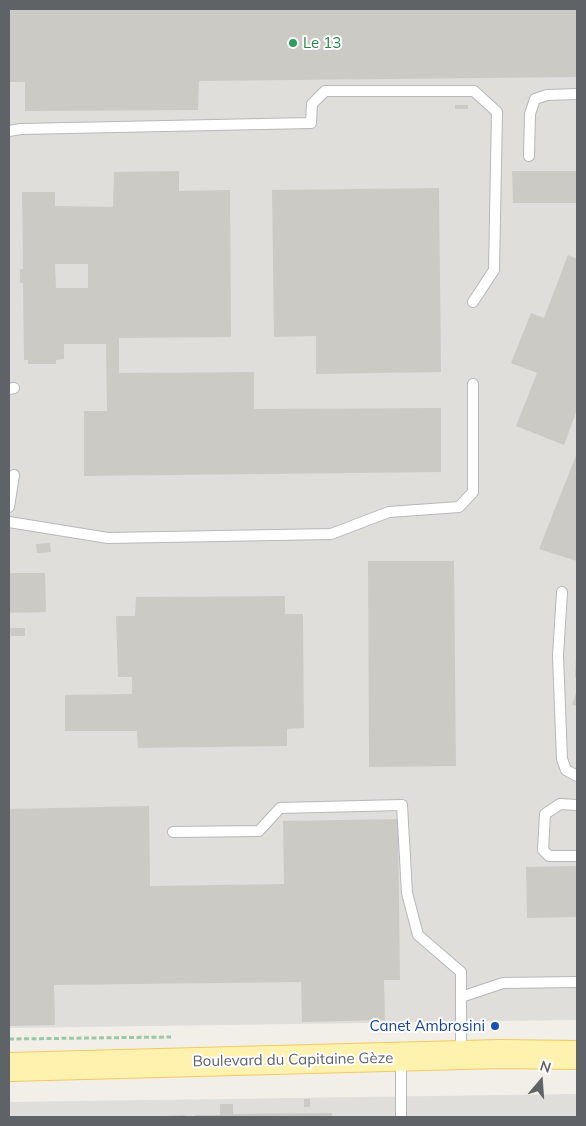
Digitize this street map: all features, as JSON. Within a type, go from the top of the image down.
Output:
[{"type":"main road","name":"Boulevard du Capitaine Gèze","points":[[9,1067],[401,1057],[577,1055]]},
{"type":"lane","points":[[9,131],[21,129],[311,123],[312,104],[325,91],[474,90],[497,112],[494,270],[473,302]]},
{"type":"lane","points":[[529,156],[530,114],[535,99],[547,94],[577,94]]},
{"type":"lane","points":[[9,522],[108,538],[331,534],[389,512],[459,507],[473,492],[473,384]]},
{"type":"lane","points":[[9,507],[14,475]]},
{"type":"lane","points":[[562,592],[558,656],[562,759],[566,770],[577,776]]},
{"type":"lane","points":[[577,804],[560,804],[545,814],[543,850],[549,856],[577,856]]},
{"type":"lane","points":[[173,832],[259,831],[280,808],[402,805],[407,893],[418,935],[462,972],[461,1056]]},
{"type":"lane","points":[[461,996],[504,983],[577,982]]},
{"type":"lane","points":[[401,1057],[401,1117]]},
{"type":"shaded area","points":[[9,9],[577,9],[577,1020],[9,1028]]},
{"type":"shaded area","points":[[577,1094],[577,1117],[9,1117],[9,1102]]},
{"type":"building","name":"Le 13","points":[[9,9],[577,9],[577,77],[199,81],[198,110],[25,111],[25,82],[9,82]]},
{"type":"building","points":[[455,105],[468,105],[468,109],[455,109]]},
{"type":"building","points":[[179,171],[179,191],[230,190],[231,337],[119,338],[119,373],[254,372],[254,409],[441,408],[441,472],[84,476],[84,411],[107,411],[106,344],[64,344],[64,359],[56,360],[56,364],[28,364],[28,360],[24,360],[23,283],[20,283],[20,269],[23,269],[22,192],[55,192],[55,206],[113,207],[114,172]],"holes":[[[55,264],[88,264],[88,288],[56,288]]]},
{"type":"building","points":[[512,171],[577,171],[577,203],[513,203]]},
{"type":"building","points":[[439,188],[441,372],[316,374],[316,336],[274,337],[272,190]]},
{"type":"building","points":[[568,255],[577,259],[577,410],[564,445],[516,426],[537,373],[511,363],[531,313],[544,318]]},
{"type":"building","points":[[577,453],[577,561],[539,549]]},
{"type":"building","points":[[50,543],[51,552],[37,553],[36,544]]},
{"type":"building","points":[[368,561],[454,561],[456,766],[369,767]]},
{"type":"building","points":[[10,573],[45,573],[46,612],[9,613]]},
{"type":"building","points":[[285,596],[285,614],[303,614],[304,728],[287,729],[287,746],[138,748],[137,731],[65,731],[65,695],[132,694],[132,677],[118,677],[116,616],[135,616],[136,597]]},
{"type":"building","points":[[10,628],[25,628],[25,636],[11,636]]},
{"type":"building","points":[[576,658],[577,677],[575,677]]},
{"type":"building","points":[[577,690],[577,706],[572,705]]},
{"type":"building","points":[[149,806],[150,886],[284,884],[283,821],[398,819],[400,980],[384,980],[385,1020],[302,1022],[301,982],[54,985],[55,1025],[9,1026],[9,809]]},
{"type":"building","points":[[577,866],[577,917],[527,918],[526,867]]},
{"type":"building","points":[[304,1099],[310,1099],[310,1107],[304,1107]]},
{"type":"building","points":[[220,1104],[233,1104],[233,1114],[332,1113],[332,1117],[195,1117],[195,1115],[220,1115]]},
{"type":"building","points":[[185,1115],[185,1117],[165,1117],[165,1116]]},
{"type":"place","name":"Le 13","points":[[293,43]]},
{"type":"place","name":"Canet Ambrosini","points":[[495,1026]]}]
